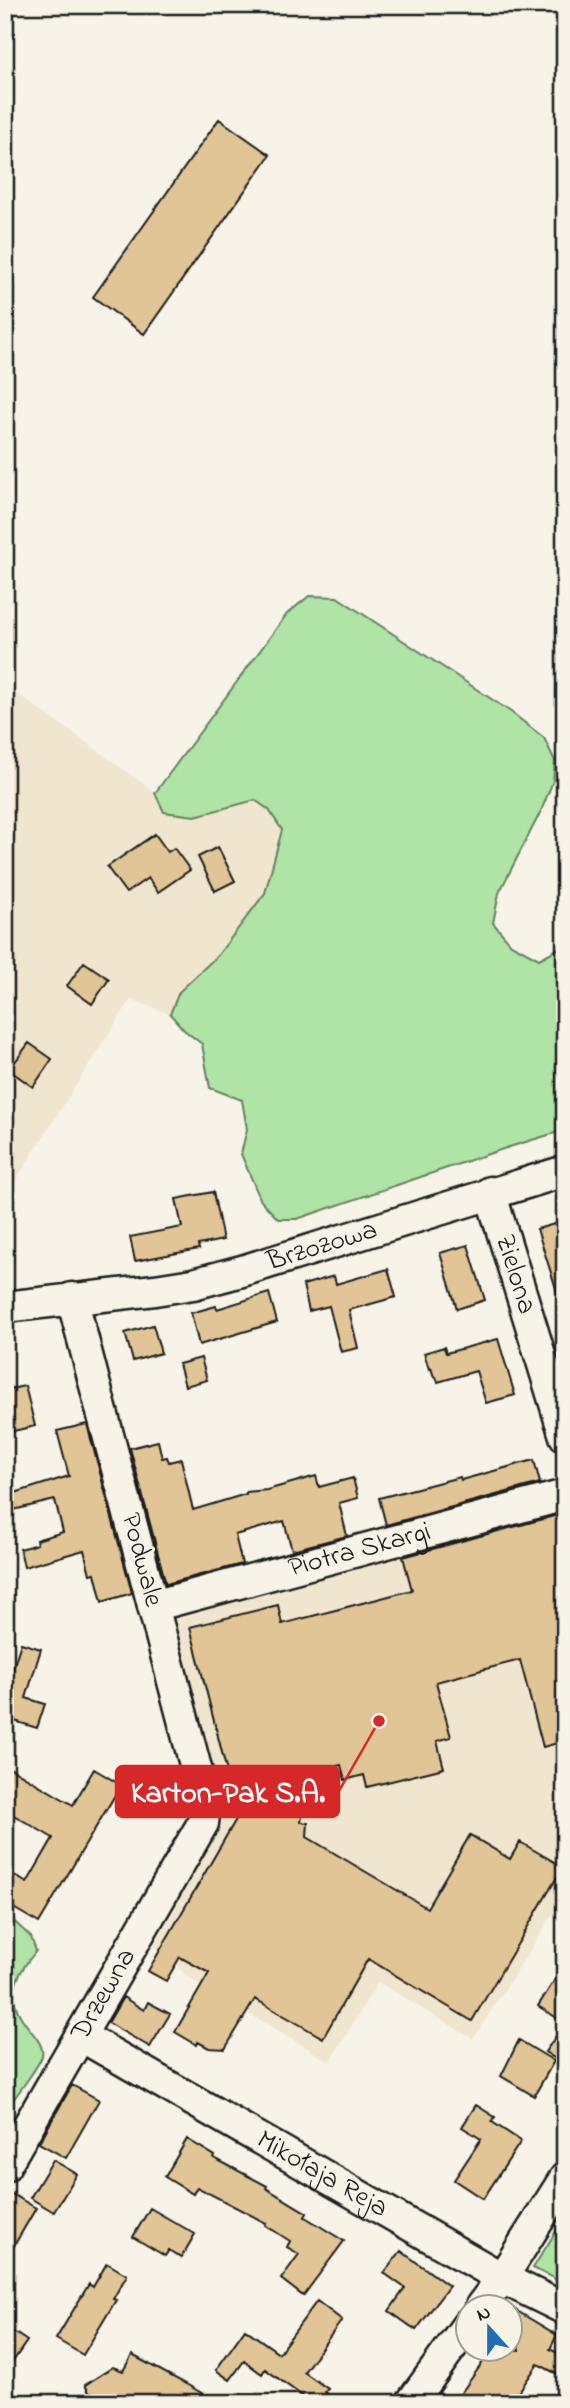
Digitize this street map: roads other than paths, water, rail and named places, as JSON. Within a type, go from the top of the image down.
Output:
[{"type":"street","name":"Brzozowa","points":[[5,1307],[155,1290],[193,1283],[242,1271],[490,1192],[565,1171]]},
{"type":"street","name":"Zielona","points":[[490,1192],[565,1436]]},
{"type":"street","name":"Podwale","points":[[72,1298],[205,1805],[203,1823]]},
{"type":"street","name":"Piotra Skargi","points":[[153,1606],[565,1495]]},
{"type":"street","name":"Drzewna","points":[[5,2166],[203,1823]]},
{"type":"street","name":"Mikołaja Reja","points":[[80,2036],[502,2278],[565,2309]]},
{"type":"street","points":[[492,2292],[565,2178]]},
{"type":"street","points":[[411,2403],[454,2343]]},
{"type":"place","name":"Karton-Pak S.A.","points":[[379,1721]]}]
